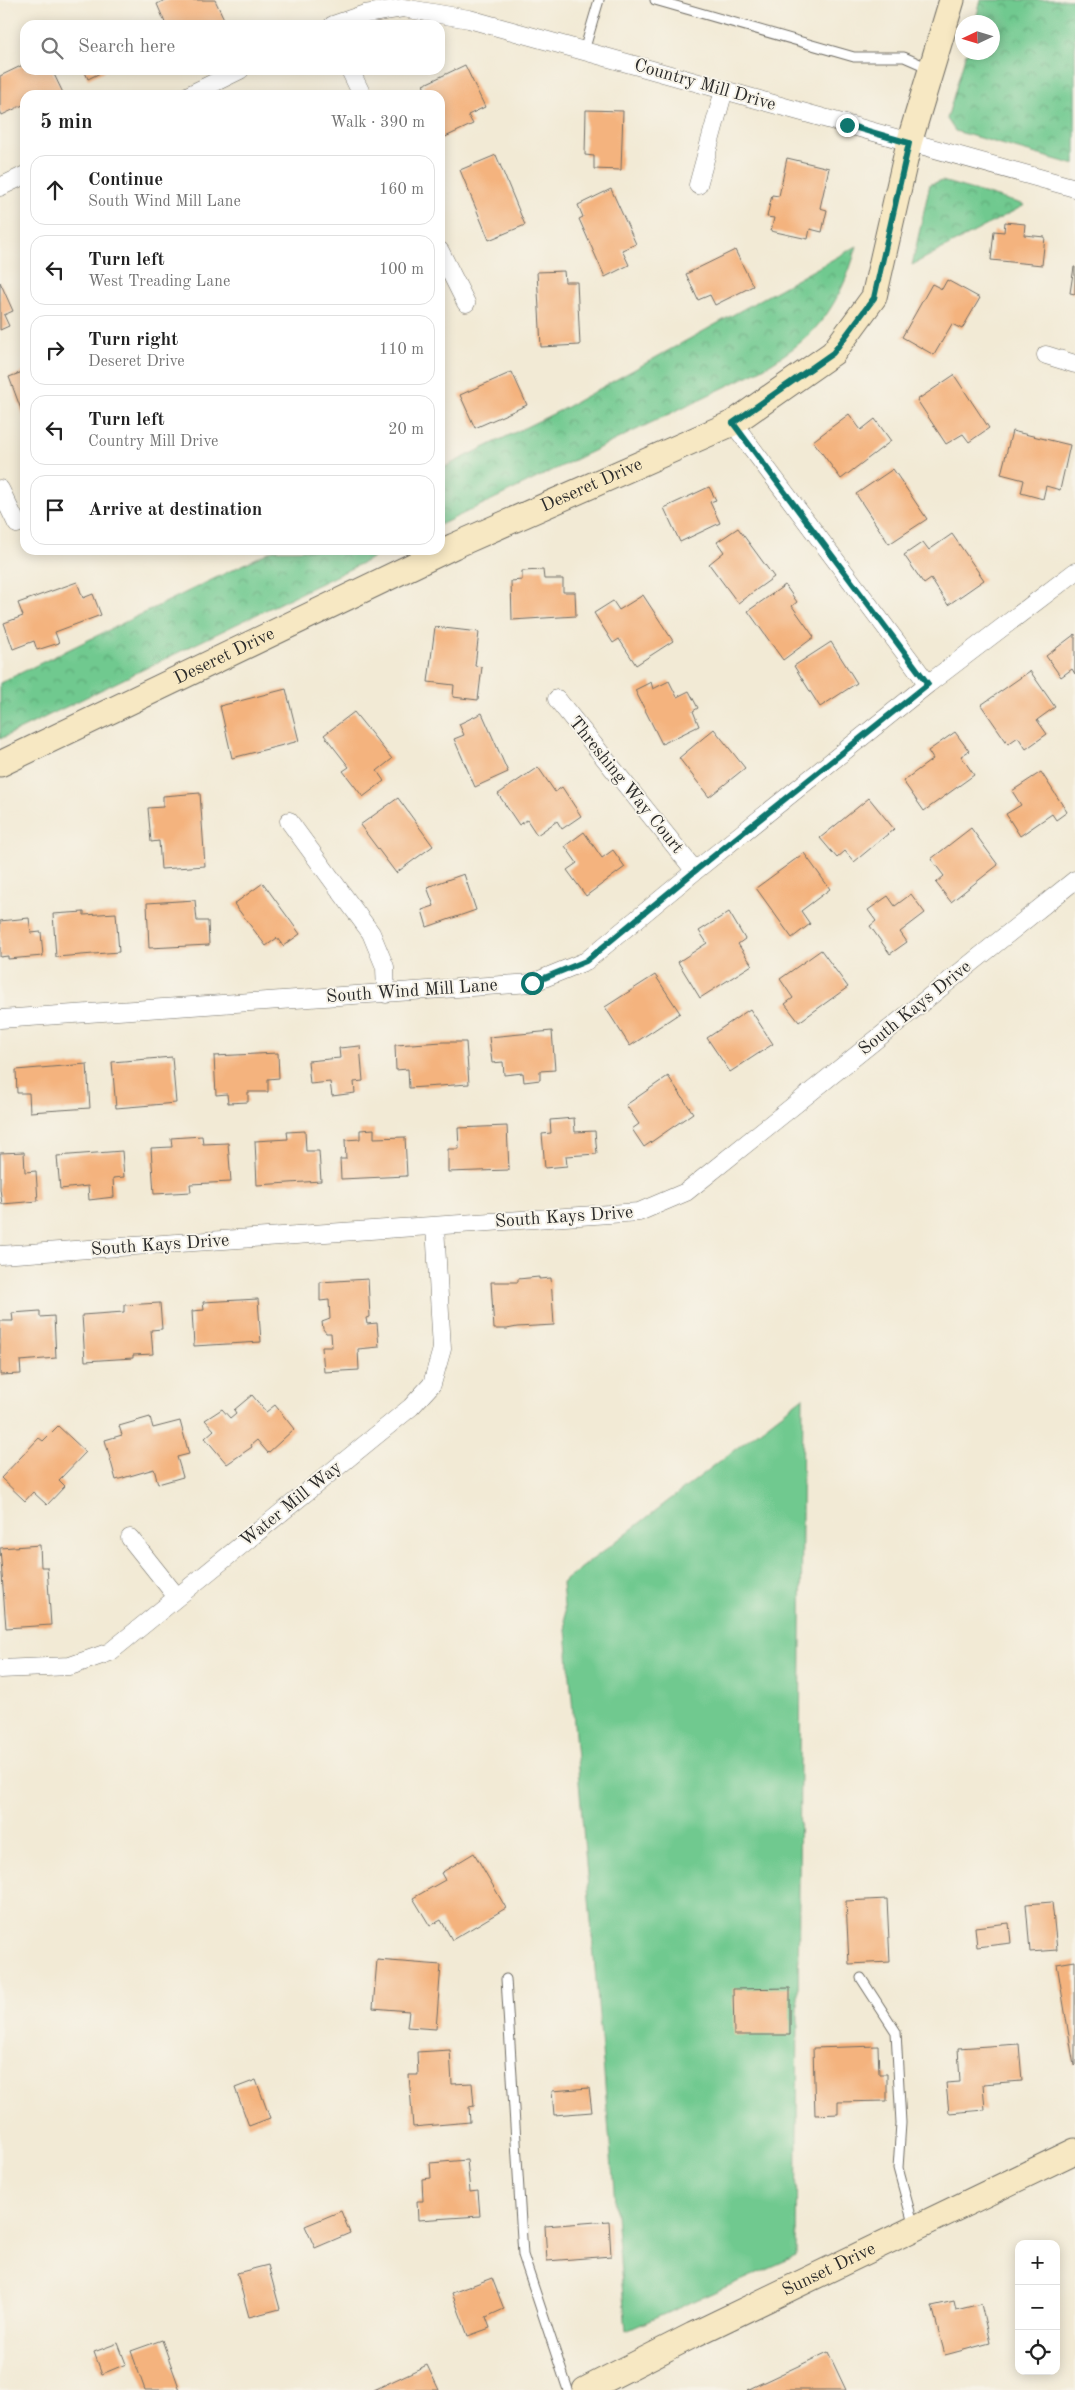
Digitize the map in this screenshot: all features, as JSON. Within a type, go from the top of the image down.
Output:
[{"type":"street","name":"Deseret Drive","points":[[445,550],[733,423],[833,353],[874,298],[909,143],[952,0]]},
{"type":"street","name":"Country Mill Drive","points":[[348,20],[365,14],[403,8],[469,20],[1075,188]]},
{"type":"street","points":[[198,90],[230,75]]},
{"type":"street","points":[[352,75],[360,90]]},
{"type":"street","points":[[698,185],[724,90]]},
{"type":"street","points":[[0,187],[20,177]]},
{"type":"street","points":[[445,261],[466,303]]},
{"type":"street","points":[[1046,355],[1075,364]]},
{"type":"street","points":[[733,423],[928,684]]},
{"type":"street","points":[[0,489],[17,524]]},
{"type":"street","name":"Deseret Drive","points":[[0,764],[435,555]]},
{"type":"street","name":"South Wind Mill Lane","points":[[0,1019],[532,983],[586,961],[928,684],[1075,572]]},
{"type":"street","name":"Threshing Way Court","points":[[557,699],[695,871]]},
{"type":"street","points":[[289,821],[371,933],[385,967],[386,994]]},
{"type":"street","name":"South Kays Drive","points":[[0,1255],[639,1212],[686,1192],[1075,880]]},
{"type":"street","name":"Water Mill Way","points":[[0,1670],[70,1666],[110,1652],[411,1407],[432,1384],[442,1349],[435,1226]]},
{"type":"street","points":[[130,1538],[177,1597]]},
{"type":"street","name":"Sunset Drive","points":[[585,2390],[693,2335],[915,2230],[1075,2151]]},
{"type":"lane","points":[[584,51],[599,0]]},
{"type":"lane","points":[[656,0],[854,57],[904,58],[932,69]]},
{"type":"lane","points":[[861,1978],[896,2032],[901,2123],[898,2168],[915,2230]]},
{"type":"lane","points":[[506,1979],[523,2255],[568,2390]]},
{"type":"green space","points":[[981,0],[1075,0],[1075,165],[955,131],[947,119],[964,60],[1000,60],[1000,15],[977,15]]},
{"type":"green space","points":[[942,181],[1025,205],[912,265],[930,184]]},
{"type":"green space","points":[[857,246],[842,288],[833,305],[810,334],[778,359],[758,371],[445,523],[445,467],[563,409]]},
{"type":"green space","points":[[263,555],[379,555],[0,739],[0,683]]},
{"type":"green space","points":[[803,1397],[796,2256],[626,2331],[562,1583]]},
{"type":"building","points":[[165,0],[215,0],[225,20],[164,20],[157,4]]},
{"type":"building","points":[[465,65],[485,107],[468,115],[473,124],[445,137],[445,90],[426,90],[423,85]]},
{"type":"building","points":[[20,66],[20,75],[54,75],[62,90],[20,90],[20,106],[2,115],[0,110],[0,76]]},
{"type":"building","points":[[86,75],[96,75],[88,79]]},
{"type":"building","points":[[586,110],[623,111],[621,170],[594,169],[594,156],[585,155]]},
{"type":"building","points":[[496,155],[525,225],[489,240],[460,170]]},
{"type":"building","points":[[787,158],[829,168],[820,208],[827,210],[822,232],[810,229],[808,239],[771,231],[774,218],[767,217],[772,195],[779,196]]},
{"type":"building","points":[[611,189],[636,244],[622,250],[629,265],[605,277],[579,219],[583,217],[578,205]]},
{"type":"building","points":[[1005,222],[1025,224],[1024,235],[1045,237],[1042,265],[991,260],[994,231],[1004,232]]},
{"type":"building","points":[[735,250],[753,286],[715,305],[710,295],[698,300],[686,274]]},
{"type":"building","points":[[1075,267],[1075,294],[1070,293]]},
{"type":"building","points":[[564,271],[565,282],[577,282],[580,345],[541,347],[537,272]]},
{"type":"building","points":[[947,280],[980,298],[962,329],[952,324],[934,355],[902,337],[932,284],[942,289]]},
{"type":"building","points":[[0,282],[13,311],[4,315],[9,326],[0,330]]},
{"type":"building","points":[[512,372],[527,405],[475,428],[460,395]]},
{"type":"building","points":[[20,373],[20,407],[9,377]]},
{"type":"building","points":[[954,375],[989,428],[969,442],[963,434],[946,444],[917,400]]},
{"type":"building","points":[[849,414],[861,430],[875,419],[891,441],[841,479],[813,441]]},
{"type":"building","points":[[1012,431],[1070,445],[1060,490],[1046,486],[1043,499],[1021,493],[1024,480],[1001,474]]},
{"type":"building","points":[[893,469],[927,519],[889,544],[856,494]]},
{"type":"building","points":[[709,487],[716,500],[710,502],[720,523],[680,542],[664,508]]},
{"type":"building","points":[[738,528],[774,577],[738,603],[709,564],[724,552],[717,542]]},
{"type":"building","points":[[952,534],[984,580],[948,605],[931,579],[924,584],[904,555],[923,542],[929,550]]},
{"type":"building","points":[[543,570],[544,579],[563,579],[563,592],[575,592],[576,616],[512,620],[511,581],[522,580],[522,571]]},
{"type":"building","points":[[77,582],[83,598],[93,594],[101,615],[55,632],[59,643],[37,650],[34,641],[13,649],[4,623],[23,616],[18,603]]},
{"type":"building","points":[[785,585],[797,602],[792,606],[814,637],[783,660],[748,611]]},
{"type":"building","points":[[643,595],[673,641],[636,665],[619,639],[613,643],[594,613],[613,601],[619,610]]},
{"type":"building","points":[[435,627],[479,632],[475,666],[482,667],[478,700],[453,697],[454,685],[428,682]]},
{"type":"building","points":[[1075,634],[1075,674],[1072,669],[1061,677],[1046,656]]},
{"type":"building","points":[[831,642],[857,683],[820,707],[794,666]]},
{"type":"building","points":[[1030,671],[1055,707],[1037,720],[1047,734],[1026,749],[1018,737],[1008,744],[981,705]]},
{"type":"building","points":[[669,681],[677,697],[689,691],[698,708],[693,711],[699,726],[662,744],[635,690],[651,682],[653,689]]},
{"type":"building","points":[[286,689],[299,741],[232,758],[220,706]]},
{"type":"building","points":[[354,712],[392,759],[377,771],[384,781],[363,797],[343,771],[349,767],[324,735]]},
{"type":"building","points":[[482,713],[508,772],[475,787],[454,739],[464,735],[459,724]]},
{"type":"building","points":[[714,729],[745,768],[709,797],[679,758]]},
{"type":"building","points":[[955,732],[969,751],[961,756],[974,775],[924,811],[903,781],[933,759],[928,751]]},
{"type":"building","points":[[538,767],[555,792],[562,787],[581,816],[562,829],[557,821],[537,835],[527,820],[519,825],[498,794]]},
{"type":"building","points":[[1041,772],[1067,812],[1056,820],[1052,814],[1020,836],[1006,814],[1021,805],[1012,791]]},
{"type":"building","points":[[200,793],[205,866],[161,869],[159,841],[151,842],[148,808],[163,807],[163,796]]},
{"type":"building","points":[[398,798],[433,846],[396,873],[360,825]]},
{"type":"building","points":[[869,798],[894,829],[854,862],[845,851],[837,858],[820,838]]},
{"type":"building","points":[[971,828],[998,865],[951,902],[936,883],[944,876],[931,859]]},
{"type":"building","points":[[584,832],[602,858],[613,850],[625,867],[586,896],[567,870],[577,863],[565,846]]},
{"type":"building","points":[[804,853],[830,889],[801,911],[810,924],[792,938],[756,888]]},
{"type":"building","points":[[464,874],[476,910],[427,927],[422,910],[434,906],[427,887]]},
{"type":"building","points":[[263,883],[300,934],[283,946],[277,938],[266,946],[234,904]]},
{"type":"building","points":[[911,894],[925,913],[900,932],[907,942],[890,954],[870,926],[876,921],[868,910],[888,896],[895,906]]},
{"type":"building","points":[[195,900],[197,921],[208,921],[209,945],[149,948],[147,903]]},
{"type":"building","points":[[84,912],[84,915],[116,913],[119,952],[56,957],[53,914]]},
{"type":"building","points":[[729,912],[745,939],[738,944],[752,965],[700,998],[678,962],[707,943],[699,931]]},
{"type":"building","points":[[29,918],[31,933],[41,932],[43,956],[8,959],[8,956],[0,957],[0,921]]},
{"type":"building","points":[[821,950],[848,987],[799,1022],[785,1004],[793,998],[780,979]]},
{"type":"building","points":[[655,975],[680,1013],[630,1046],[605,1007]]},
{"type":"building","points":[[750,1009],[773,1044],[730,1072],[707,1038]]},
{"type":"building","points":[[552,1031],[555,1070],[540,1071],[540,1080],[524,1082],[523,1073],[504,1075],[503,1062],[492,1063],[489,1037]]},
{"type":"building","points":[[466,1042],[469,1084],[409,1088],[408,1069],[396,1070],[395,1045]]},
{"type":"building","points":[[360,1046],[363,1081],[354,1082],[355,1093],[332,1096],[330,1082],[310,1084],[308,1061],[340,1058],[339,1048]]},
{"type":"building","points":[[278,1053],[279,1078],[268,1079],[268,1092],[248,1092],[248,1102],[228,1103],[227,1094],[216,1095],[214,1056]]},
{"type":"building","points":[[172,1057],[176,1103],[116,1108],[112,1062]]},
{"type":"building","points":[[87,1064],[90,1108],[30,1112],[29,1093],[17,1093],[16,1070]]},
{"type":"building","points":[[668,1076],[693,1113],[644,1147],[632,1129],[639,1124],[626,1105]]},
{"type":"building","points":[[574,1118],[575,1132],[595,1131],[597,1154],[566,1156],[567,1166],[545,1168],[542,1134],[551,1133],[550,1120]]},
{"type":"building","points":[[507,1126],[509,1170],[448,1172],[448,1149],[459,1149],[458,1128]]},
{"type":"building","points":[[374,1129],[374,1138],[405,1137],[407,1176],[341,1179],[340,1159],[346,1159],[345,1140],[360,1139],[360,1130]]},
{"type":"building","points":[[305,1131],[306,1151],[319,1151],[321,1181],[257,1185],[255,1141],[288,1139],[287,1132]]},
{"type":"building","points":[[202,1136],[203,1144],[228,1143],[231,1182],[190,1184],[191,1192],[154,1194],[151,1148],[172,1147],[171,1138]]},
{"type":"building","points":[[122,1151],[124,1177],[113,1178],[114,1197],[89,1200],[88,1186],[60,1189],[57,1156]]},
{"type":"building","points":[[24,1152],[25,1172],[36,1171],[38,1201],[2,1204],[0,1153]]},
{"type":"building","points":[[539,1277],[539,1279],[551,1278],[554,1325],[494,1329],[491,1282],[518,1282],[518,1279]]},
{"type":"building","points":[[368,1279],[370,1317],[366,1318],[367,1324],[377,1323],[379,1347],[358,1349],[359,1370],[324,1372],[322,1347],[332,1347],[331,1333],[326,1333],[322,1322],[330,1319],[329,1300],[320,1301],[320,1282]]},
{"type":"building","points":[[258,1299],[261,1342],[194,1346],[192,1311],[204,1310],[203,1302]]},
{"type":"building","points":[[160,1303],[162,1329],[151,1330],[153,1354],[133,1355],[133,1358],[85,1361],[82,1315],[124,1312],[124,1305]]},
{"type":"building","points":[[40,1311],[40,1317],[54,1316],[56,1358],[20,1361],[21,1374],[0,1375],[0,1321],[13,1321],[12,1313]]},
{"type":"building","points":[[252,1395],[266,1412],[275,1405],[294,1429],[268,1453],[257,1440],[251,1445],[252,1447],[227,1464],[205,1438],[214,1430],[205,1420],[222,1409],[230,1418],[236,1413],[234,1410]]},
{"type":"building","points":[[150,1417],[153,1428],[180,1421],[189,1454],[177,1457],[183,1477],[158,1484],[154,1469],[116,1480],[105,1440],[122,1435],[119,1426]]},
{"type":"building","points":[[58,1426],[86,1452],[59,1480],[65,1486],[47,1505],[33,1492],[25,1501],[1,1478],[39,1438],[43,1441]]},
{"type":"building","points":[[40,1545],[41,1567],[47,1567],[51,1625],[6,1628],[0,1548]]},
{"type":"building","points":[[474,1853],[506,1908],[452,1940],[441,1920],[430,1926],[413,1898],[445,1880],[441,1873]]},
{"type":"building","points":[[887,1899],[890,1962],[849,1964],[846,1901]]},
{"type":"building","points":[[1052,1902],[1057,1950],[1030,1952],[1026,1904]]},
{"type":"building","points":[[1009,1923],[1011,1943],[977,1947],[975,1927]]},
{"type":"building","points":[[377,1960],[441,1965],[436,2029],[407,2027],[409,2011],[373,2008]]},
{"type":"building","points":[[1075,1961],[1075,2065],[1074,2066],[1057,1964]]},
{"type":"building","points":[[790,1988],[790,2035],[734,2035],[733,1989]]},
{"type":"building","points":[[1019,2044],[1022,2081],[983,2084],[985,2110],[949,2113],[946,2083],[960,2082],[958,2048]]},
{"type":"building","points":[[878,2046],[879,2074],[887,2074],[887,2101],[838,2102],[838,2114],[815,2115],[813,2048]]},
{"type":"building","points":[[450,2050],[452,2084],[472,2083],[474,2106],[469,2107],[470,2122],[413,2127],[409,2075],[418,2075],[417,2052]]},
{"type":"building","points":[[256,2080],[270,2118],[249,2126],[235,2088]]},
{"type":"building","points":[[589,2088],[592,2112],[554,2115],[552,2091]]},
{"type":"building","points":[[467,2160],[470,2192],[478,2191],[480,2216],[418,2220],[417,2201],[423,2201],[422,2179],[431,2178],[430,2163]]},
{"type":"building","points":[[341,2211],[350,2233],[315,2248],[305,2226]]},
{"type":"building","points":[[609,2221],[611,2256],[547,2261],[545,2226]]},
{"type":"building","points":[[268,2265],[280,2309],[249,2317],[237,2273]]},
{"type":"building","points":[[492,2278],[504,2309],[486,2317],[490,2328],[468,2336],[452,2293]]},
{"type":"building","points":[[954,2301],[956,2310],[981,2304],[990,2343],[945,2355],[932,2306]]},
{"type":"building","points":[[162,2340],[180,2390],[145,2390],[131,2351]]},
{"type":"building","points":[[118,2343],[126,2364],[102,2374],[94,2352]]},
{"type":"building","points":[[828,2352],[846,2390],[747,2390]]},
{"type":"building","points":[[427,2365],[439,2390],[374,2390]]},
{"type":"route","points":[[532,983],[586,961],[928,684],[733,423],[833,353],[874,298],[909,143],[847,125]]}]
